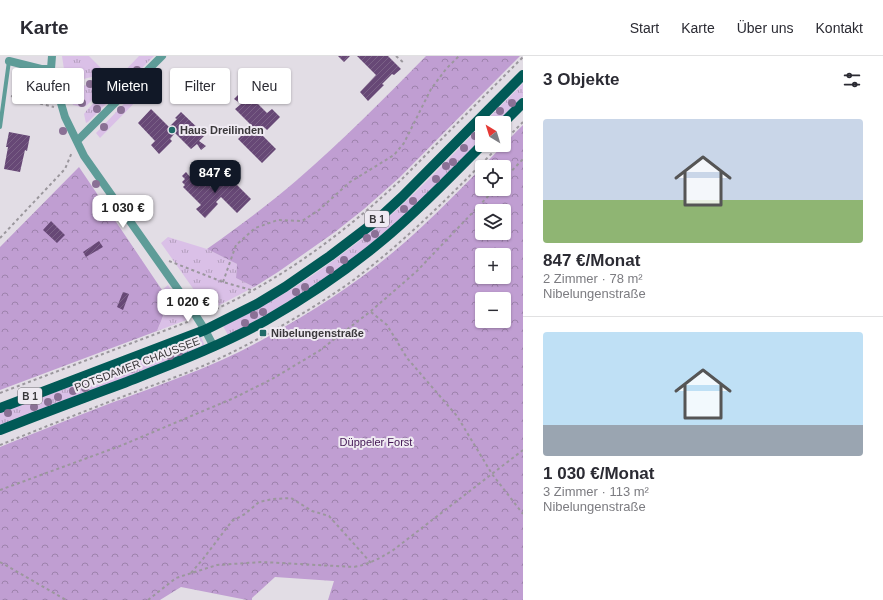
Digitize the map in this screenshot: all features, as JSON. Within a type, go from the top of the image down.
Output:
[{"type":"main road","name":"POTSDAMER CHAUSSEE","points":[[0,408],[205,330],[257,304],[285,287],[330,256],[402,198],[523,75]]},
{"type":"main road","points":[[510,116],[523,103]]},
{"type":"main road","name":"POTSDAMER CHAUSSEE","points":[[0,430],[214,347],[265,321],[346,269],[384,239],[414,212],[475,152]]},
{"type":"street","points":[[51,68],[52,56]]},
{"type":"street","points":[[77,141],[162,56]]},
{"type":"street","points":[[9,61],[37,68]]},
{"type":"street","points":[[62,105],[65,117],[84,156],[155,256],[205,330],[214,347]]},
{"type":"lane","points":[[0,127],[9,61]]},
{"type":"path","points":[[396,56],[404,63]]},
{"type":"path","points":[[223,282],[236,245],[255,228],[278,220],[302,221],[319,210],[350,182],[394,155],[404,143],[431,89],[446,69],[459,56]]},
{"type":"path","points":[[205,314],[252,290],[297,264],[365,212],[402,178],[523,57]]},
{"type":"path","points":[[4,94],[53,107],[62,105]]},
{"type":"path","points":[[511,134],[523,122]]},
{"type":"path","points":[[0,238],[65,169],[77,141]]},
{"type":"path","points":[[511,172],[523,159]]},
{"type":"path","points":[[0,490],[120,446],[234,398],[272,379],[319,351],[370,311],[417,271],[488,196]]},
{"type":"path","points":[[155,256],[223,282],[252,290]]},
{"type":"path","points":[[370,311],[387,325],[407,358],[457,416],[492,474],[523,514]]},
{"type":"path","points":[[0,393],[189,321]]},
{"type":"path","points":[[148,600],[176,578],[216,565],[262,562],[354,567],[371,563],[392,551],[523,450]]},
{"type":"path","points":[[190,573],[203,560],[232,521],[259,502],[273,499],[291,498],[312,511],[329,516],[371,563]]},
{"type":"path","points":[[0,562],[66,600]]},
{"type":"green space","points":[[62,56],[89,56],[101,68],[92,68],[92,77],[84,79],[84,68],[64,68]]},
{"type":"green space","points":[[139,56],[154,56],[142,68],[127,68]]},
{"type":"green space","points":[[426,56],[520,56],[399,178],[335,232],[254,287],[236,278],[237,264],[207,249],[253,216],[297,180],[363,120]]},
{"type":"green space","points":[[523,83],[523,97],[504,116],[491,116]]},
{"type":"green space","points":[[92,84],[92,100],[86,106],[81,107],[73,105],[84,104],[84,86]]},
{"type":"green space","points":[[93,104],[106,104],[86,123],[84,114]]},
{"type":"green space","points":[[124,104],[133,104],[100,138],[96,133]]},
{"type":"green space","name":"Düppeler Forst","points":[[523,125],[523,600],[328,600],[334,581],[275,577],[252,598],[252,600],[181,587],[160,600],[0,600],[0,447],[211,365],[269,336],[332,298],[391,254],[442,207],[475,174],[475,196],[511,196],[511,160],[488,160],[496,152],[511,152],[511,137]]},
{"type":"green space","points":[[475,132],[475,145],[423,198],[382,235],[319,282],[274,310],[228,335],[223,326],[260,307],[316,273],[378,226],[418,189]]},
{"type":"green space","points":[[79,167],[162,290],[166,303],[163,315],[157,331],[0,390],[0,247]]},
{"type":"green space","points":[[168,237],[207,249],[237,264],[236,278],[254,287],[212,309],[209,309],[206,307],[161,243]]},
{"type":"green space","points":[[168,285],[190,317],[189,319],[157,331],[165,312],[162,290]]},
{"type":"green space","points":[[201,337],[205,346],[0,426],[0,413]]},
{"type":"building","points":[[338,56],[350,56],[344,62]]},
{"type":"building","points":[[357,56],[388,56],[401,69],[394,75],[392,74],[382,84],[384,85],[368,101],[360,92],[376,75]]},
{"type":"building","points":[[238,95],[238,102],[234,99]]},
{"type":"building","points":[[241,104],[258,104],[267,113],[272,109],[280,117],[267,130],[265,128],[260,133],[276,149],[262,163],[238,139],[244,133],[246,135],[253,127],[235,109]]},
{"type":"building","name":"Haus Dreilinden","points":[[151,109],[169,127],[177,119],[175,118],[181,112],[205,135],[199,141],[206,146],[201,150],[197,144],[191,149],[175,133],[170,139],[172,141],[159,154],[151,145],[155,141],[138,123]]},
{"type":"building","points":[[9,132],[30,136],[20,172],[4,169]]},
{"type":"building","points":[[186,172],[191,178],[197,173],[215,191],[222,183],[220,181],[227,175],[251,199],[237,213],[221,197],[216,202],[218,204],[205,218],[196,209],[201,205],[183,187],[185,185],[182,182],[185,179],[182,176]]},
{"type":"building","points":[[51,221],[65,235],[57,243],[43,230]]},
{"type":"building","points":[[99,241],[103,247],[86,257],[83,252]]},
{"type":"building","points":[[123,292],[129,294],[123,310],[117,307]]},
{"type":"place","name":"Haus Dreilinden","points":[[172,130]]},
{"type":"place","name":"Nibelungenstraße","points":[[263,333]]}]
